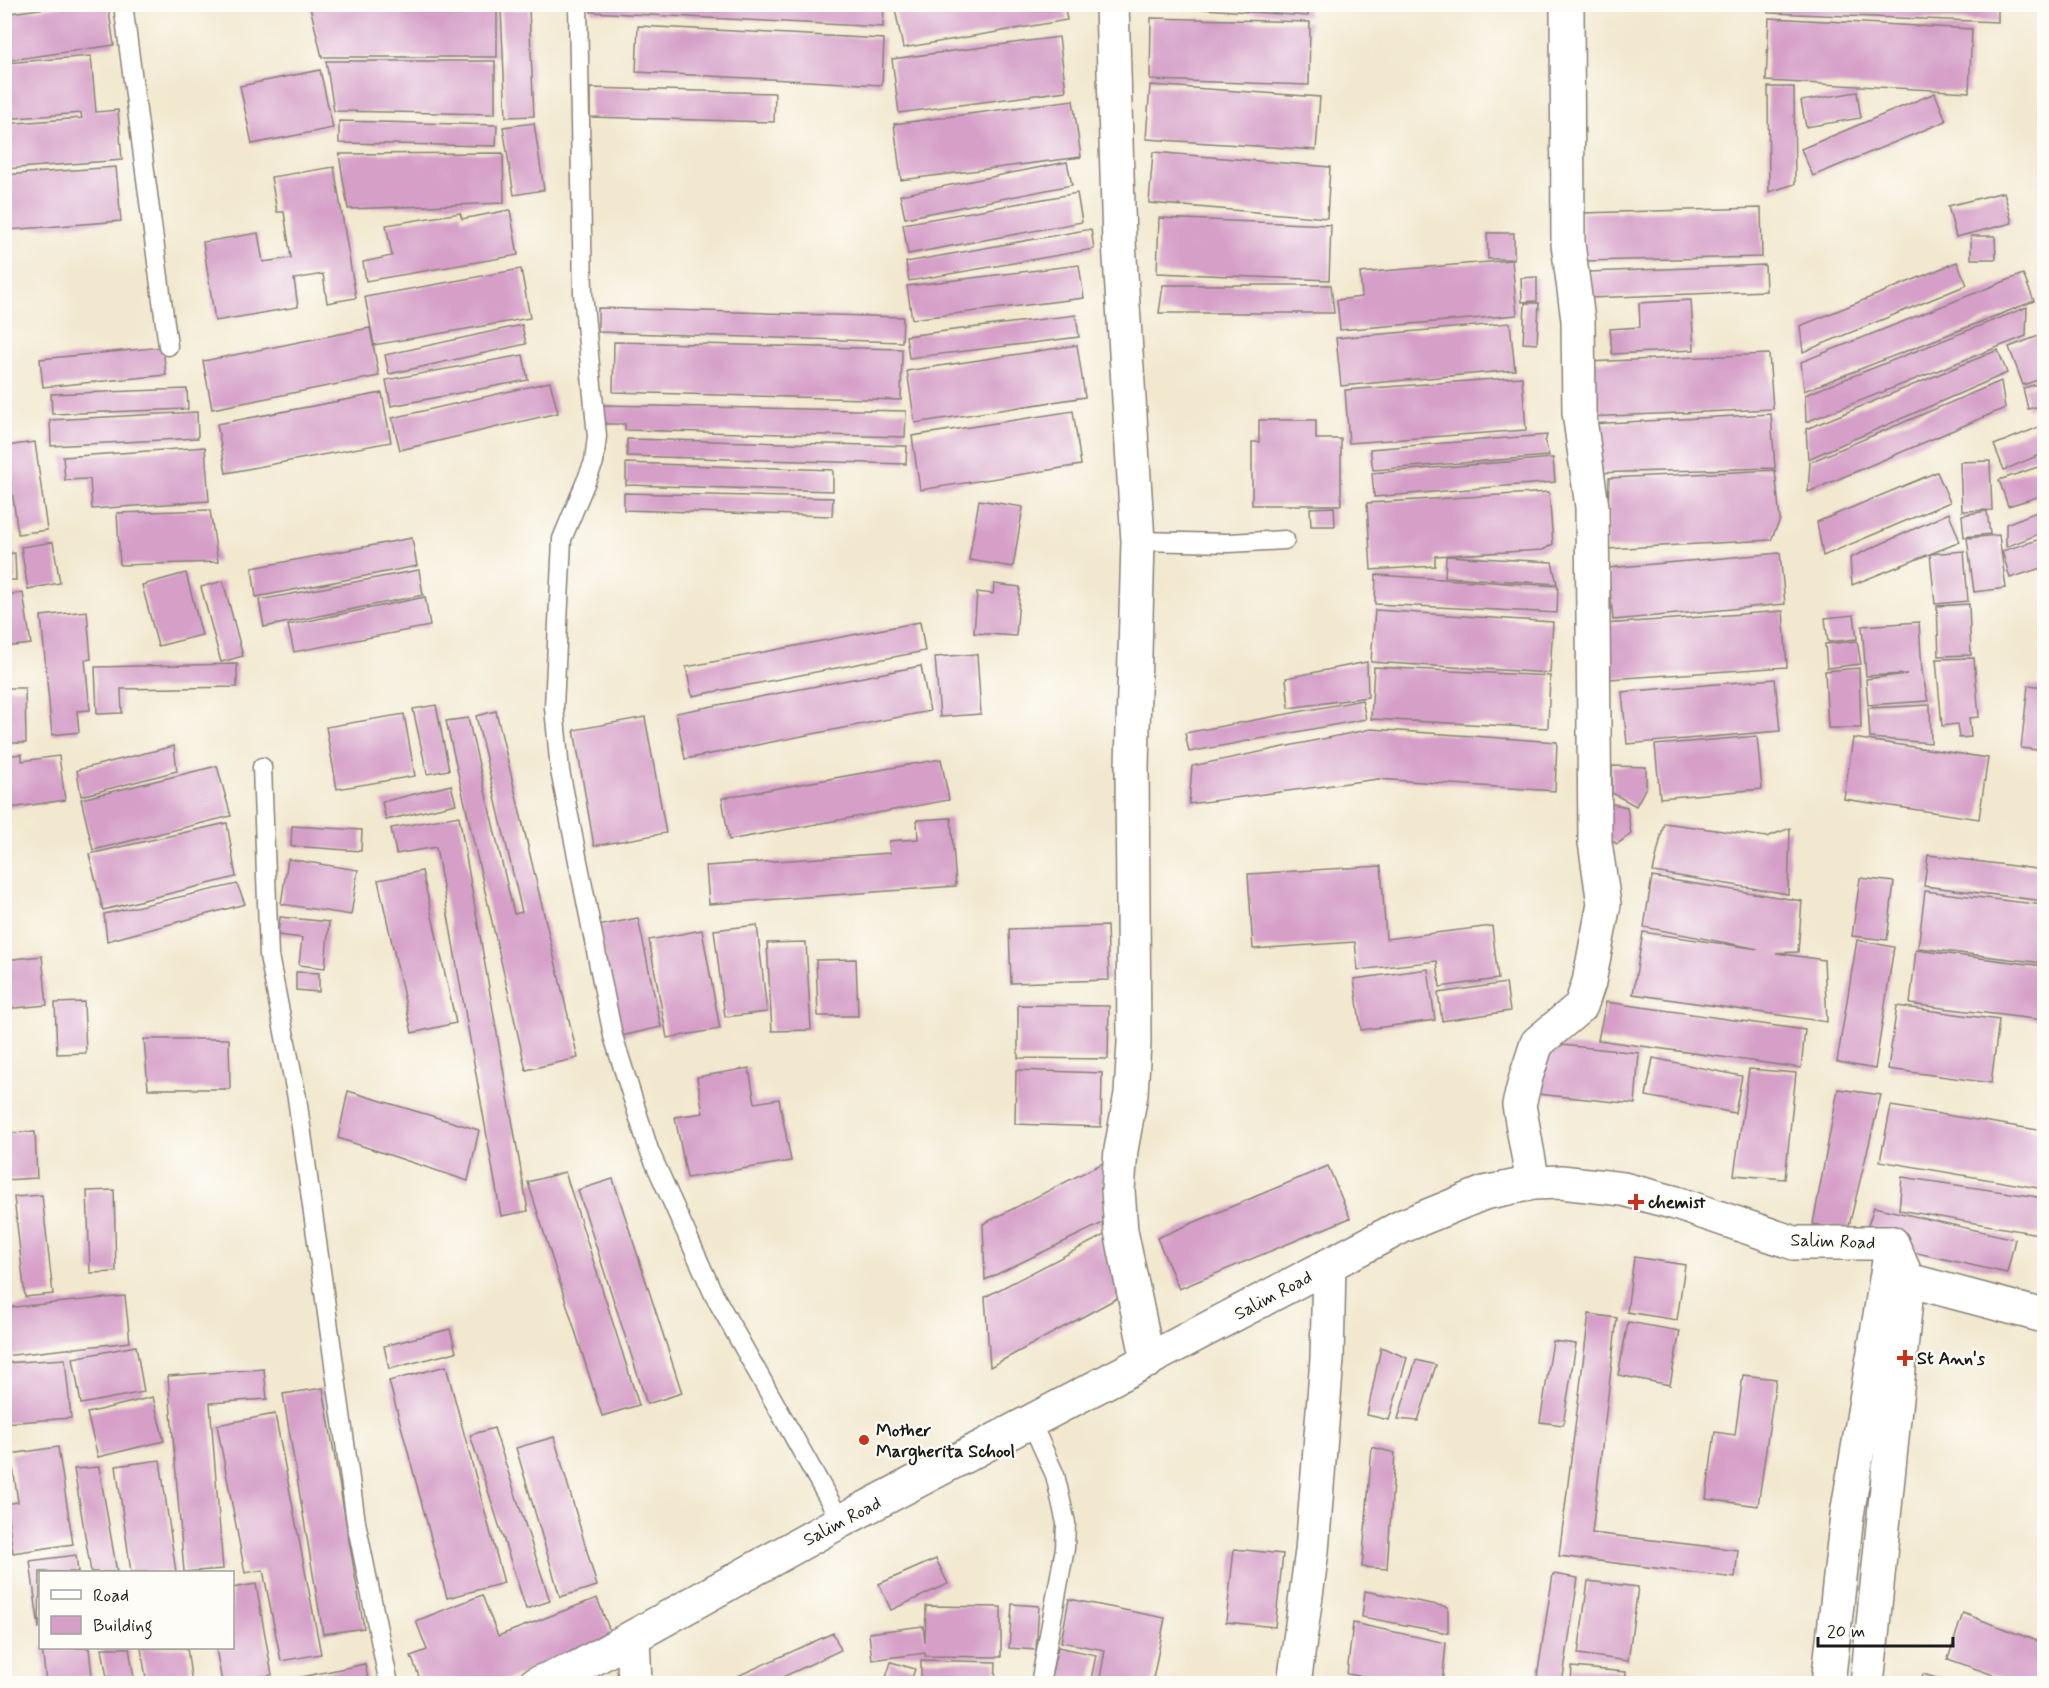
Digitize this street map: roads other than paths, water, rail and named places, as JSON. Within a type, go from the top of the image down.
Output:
[{"type":"street","points":[[1112,4],[1119,242],[1138,541],[1132,767],[1134,1043],[1131,1094],[1121,1150],[1118,1190],[1121,1231],[1148,1361]]},
{"type":"street","points":[[1533,1183],[1519,1104],[1537,1043],[1581,1006],[1589,982],[1604,904],[1595,842],[1592,507],[1579,412],[1578,320],[1568,244],[1567,4]]},
{"type":"street","name":"Salim Road","points":[[535,1683],[577,1668],[841,1521],[1403,1226],[1485,1193],[1533,1183],[1591,1184],[1623,1189],[1676,1203],[1794,1243],[1892,1243],[1908,1280]]},
{"type":"street","points":[[1828,1683],[1847,1515],[1892,1243]]},
{"type":"street","points":[[1294,1683],[1312,1551],[1327,1359],[1329,1265]]},
{"type":"street","points":[[1867,1683],[1908,1280],[2044,1316]]},
{"type":"street","points":[[633,1637],[635,1683]]},
{"type":"lane","points":[[123,4],[168,346]]},
{"type":"lane","points":[[578,4],[583,294],[597,436],[594,462],[562,538],[554,707],[560,771],[613,1036],[649,1150],[714,1295],[841,1521]]},
{"type":"lane","points":[[1138,541],[1229,543],[1285,540]]},
{"type":"lane","points":[[262,767],[269,956],[297,1098],[356,1522],[389,1683]]},
{"type":"lane","points":[[1031,1422],[1055,1475],[1066,1523],[1065,1548],[1040,1683]]},
{"type":"place","name":"chemist","points":[[1636,1202]]},
{"type":"place","name":"St Ann's","points":[[1905,1358]]},
{"type":"place","name":"Mother Margherita School","points":[[864,1440]]}]
